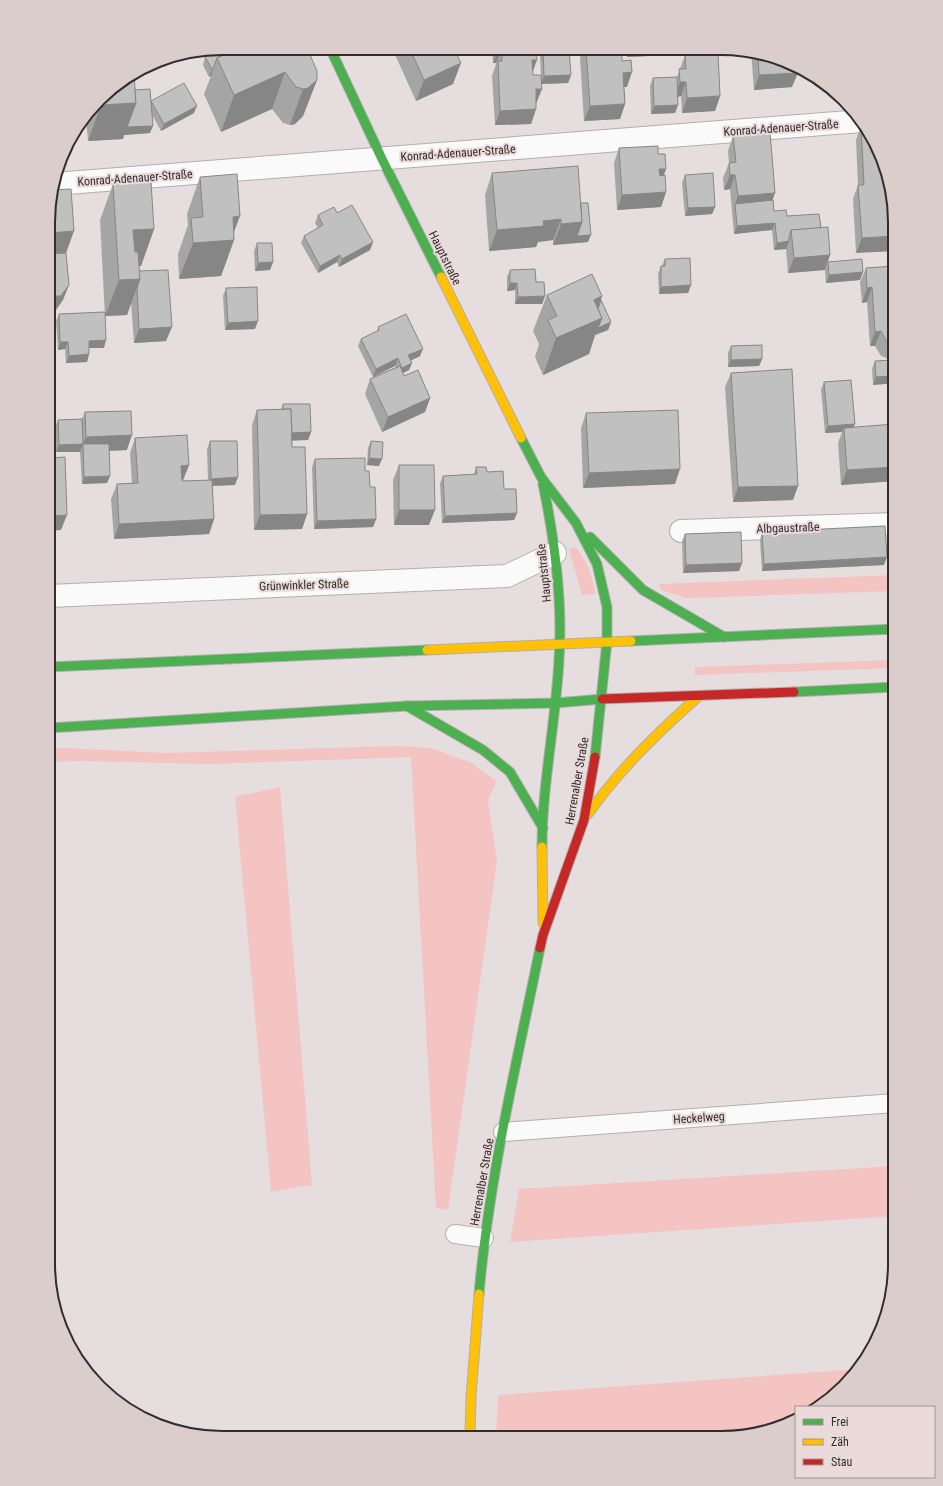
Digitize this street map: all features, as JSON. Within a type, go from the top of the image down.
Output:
[{"type":"street","name":"Hauptstraße","points":[[333,55],[382,159],[541,476],[576,523],[597,564],[607,607],[607,641]]},
{"type":"street","name":"Konrad-Adenauer-Straße","points":[[59,184],[855,122]]},
{"type":"street","name":"Hauptstraße","points":[[541,476],[555,553],[560,604],[556,703]]},
{"type":"street","points":[[576,523],[643,590],[724,637]]},
{"type":"street","name":"Albgaustraße","points":[[681,531],[888,524]]},
{"type":"street","name":"Grünwinkler Straße","points":[[55,596],[507,576],[555,553]]},
{"type":"street","points":[[55,667],[888,629]]},
{"type":"street","name":"Herrenalber Straße","points":[[470,1431],[471,1397],[484,1238],[503,1132],[544,934],[584,820],[595,760],[607,641]]},
{"type":"street","points":[[55,728],[407,706],[556,703],[601,698],[699,696],[888,687]]},
{"type":"street","points":[[584,820],[602,793],[628,762],[661,729],[699,696]]},
{"type":"street","name":"Herrenalber Straße","points":[[544,934],[541,869],[542,828],[556,703]]},
{"type":"street","points":[[407,706],[483,750],[510,772],[542,828]]},
{"type":"lane","name":"Heckelweg","points":[[503,1132],[888,1104]]},
{"type":"lane","points":[[455,1234],[484,1238]]},
{"type":"shaded area","points":[[576,547],[588,566],[596,594],[582,595],[569,549]]},
{"type":"shaded area","points":[[888,575],[888,591],[687,598],[661,590],[659,584]]},
{"type":"shaded area","points":[[888,660],[888,668],[695,675],[695,667]]},
{"type":"shaded area","points":[[397,746],[431,748],[472,763],[496,781],[488,801],[497,861],[448,1210],[436,1208],[411,757],[211,764],[55,762],[55,748],[166,753]]},
{"type":"shaded area","points":[[280,787],[312,1185],[271,1192],[235,797]]},
{"type":"shaded area","points":[[888,1166],[888,1216],[510,1242],[519,1189]]},
{"type":"shaded area","points":[[851,1370],[831,1390],[810,1406],[795,1406],[795,1414],[754,1428],[732,1431],[496,1431],[498,1395]]},
{"type":"building","points":[[209,55],[223,55],[217,58],[213,69],[205,57]]},
{"type":"building","points":[[224,55],[310,55],[317,71],[317,80],[308,88],[303,89],[296,87],[285,72],[234,95],[217,58]]},
{"type":"building","points":[[413,55],[457,55],[461,63],[424,80]]},
{"type":"building","points":[[502,55],[537,55],[537,60],[532,60],[533,75],[541,75],[542,89],[536,89],[536,109],[500,111],[498,61],[502,61]]},
{"type":"building","points":[[543,55],[569,55],[571,75],[544,76]]},
{"type":"building","points":[[586,55],[622,55],[622,61],[631,60],[632,72],[623,73],[625,104],[590,106]]},
{"type":"building","points":[[685,55],[718,55],[720,96],[687,98],[686,82],[680,82],[679,69],[686,69]]},
{"type":"building","points":[[758,59],[797,73],[759,75]]},
{"type":"building","points":[[677,77],[678,105],[654,106],[653,78]]},
{"type":"building","points":[[134,79],[136,103],[103,105],[120,89]]},
{"type":"building","points":[[184,83],[197,106],[164,124],[151,101]]},
{"type":"building","points":[[150,89],[153,126],[127,127],[136,103],[135,90]]},
{"type":"building","points":[[861,131],[871,148],[885,189],[888,211],[888,236],[862,238],[858,185],[864,185]]},
{"type":"building","points":[[770,132],[775,193],[738,196],[735,175],[730,175],[729,163],[736,162],[733,136]]},
{"type":"building","points":[[658,146],[658,154],[665,154],[666,169],[659,169],[660,176],[665,175],[666,192],[622,195],[619,148]]},
{"type":"building","points":[[578,166],[582,222],[561,224],[561,219],[543,221],[544,226],[497,230],[492,173]]},
{"type":"building","points":[[713,173],[715,207],[688,208],[685,175]]},
{"type":"building","points":[[237,174],[240,216],[233,217],[234,240],[193,243],[191,218],[203,217],[200,177]]},
{"type":"building","points":[[151,182],[154,229],[133,230],[135,252],[138,252],[140,279],[119,280],[113,184]]},
{"type":"building","points":[[71,189],[74,231],[55,233],[55,211],[58,190]]},
{"type":"building","points":[[773,200],[774,211],[786,210],[787,216],[819,214],[821,228],[791,230],[789,241],[777,243],[775,223],[737,226],[735,204]]},
{"type":"building","points":[[581,203],[588,203],[591,235],[577,236],[582,222]]},
{"type":"building","points":[[352,205],[373,242],[342,259],[340,255],[320,266],[304,236],[323,225],[318,215],[334,207],[337,213]]},
{"type":"building","points":[[828,227],[830,255],[794,258],[791,230]]},
{"type":"building","points":[[257,243],[272,243],[273,262],[258,263]]},
{"type":"building","points":[[66,253],[69,285],[61,296],[55,296],[55,254]]},
{"type":"building","points":[[690,258],[691,285],[661,287],[661,266],[665,266],[665,259]]},
{"type":"building","points":[[862,259],[863,272],[829,275],[828,262]]},
{"type":"building","points":[[888,266],[888,342],[886,341],[881,331],[875,332],[872,287],[867,288],[866,268]]},
{"type":"building","points":[[535,269],[536,282],[544,282],[545,296],[518,297],[517,283],[510,283],[510,270]]},
{"type":"building","points":[[168,270],[172,327],[139,329],[137,288],[140,279],[139,271]]},
{"type":"building","points":[[592,274],[602,296],[594,300],[602,318],[556,338],[548,320],[557,316],[547,295]]},
{"type":"building","points":[[257,287],[258,321],[228,323],[226,288]]},
{"type":"building","points":[[601,300],[611,322],[598,328],[602,318],[598,309]]},
{"type":"building","points":[[105,312],[106,340],[89,341],[89,354],[69,356],[68,342],[60,342],[59,314]]},
{"type":"building","points":[[406,314],[423,349],[408,355],[412,363],[402,368],[398,358],[376,369],[361,339],[379,330],[378,327]]},
{"type":"building","points":[[762,345],[762,359],[731,360],[731,346]]},
{"type":"building","points":[[888,360],[888,376],[876,377],[875,361]]},
{"type":"building","points":[[400,366],[404,376],[418,370],[430,398],[388,417],[370,379]]},
{"type":"building","points":[[792,369],[798,486],[738,487],[731,373]]},
{"type":"building","points":[[851,380],[855,424],[828,426],[824,382]]},
{"type":"building","points":[[283,404],[310,404],[311,432],[292,433],[291,409],[283,409]]},
{"type":"building","points":[[291,409],[292,447],[305,447],[307,514],[260,515],[257,410]]},
{"type":"building","points":[[678,410],[680,469],[589,473],[586,413]]},
{"type":"building","points":[[131,411],[132,435],[86,437],[85,412]]},
{"type":"building","points":[[82,419],[83,444],[59,445],[58,420]]},
{"type":"building","points":[[888,425],[888,467],[847,470],[844,428]]},
{"type":"building","points":[[187,435],[189,465],[181,466],[182,481],[212,480],[214,519],[119,524],[117,484],[138,483],[135,438]]},
{"type":"building","points":[[210,441],[237,441],[238,477],[211,479]]},
{"type":"building","points":[[371,441],[383,442],[382,459],[369,458]]},
{"type":"building","points":[[83,444],[109,444],[110,476],[84,477]]},
{"type":"building","points":[[65,457],[67,515],[55,516],[55,458]]},
{"type":"building","points":[[365,458],[365,471],[369,471],[370,487],[375,487],[376,519],[317,521],[315,459]]},
{"type":"building","points":[[399,465],[434,465],[435,510],[399,510]]},
{"type":"building","points":[[476,467],[486,467],[487,472],[503,471],[504,489],[516,489],[517,513],[445,516],[443,476],[477,474]]},
{"type":"building","points":[[885,526],[887,557],[764,564],[762,532]]},
{"type":"building","points":[[741,532],[742,563],[686,565],[685,534]]},
{"type":"traffic: fast","points":[[333,55],[382,159],[441,277]]},
{"type":"traffic: fast","points":[[521,438],[541,477],[576,523],[597,564],[607,607],[607,641],[595,757]]},
{"type":"traffic: fast","points":[[542,847],[544,800],[555,706],[560,637],[557,571],[543,484]]},
{"type":"traffic: fast","points":[[590,537],[643,590],[724,637]]},
{"type":"traffic: fast","points":[[631,641],[888,629]]},
{"type":"traffic: fast","points":[[55,667],[427,650]]},
{"type":"traffic: fast","points":[[794,692],[888,687]]},
{"type":"traffic: fast","points":[[55,728],[407,706],[556,703],[602,699]]},
{"type":"traffic: fast","points":[[407,706],[483,750],[510,772],[543,828]]},
{"type":"traffic: fast","points":[[479,1294],[497,1163],[540,948]]},
{"type":"traffic: slow","points":[[441,277],[521,438]]},
{"type":"traffic: slow","points":[[427,650],[631,641]]},
{"type":"traffic: slow","points":[[588,814],[626,766],[669,723],[699,696]]},
{"type":"traffic: slow","points":[[542,847],[543,923]]},
{"type":"traffic: slow","points":[[470,1431],[471,1397],[479,1294]]},
{"type":"traffic: jam","points":[[602,699],[794,692]]},
{"type":"traffic: jam","points":[[540,948],[543,935],[584,820],[595,757]]}]
